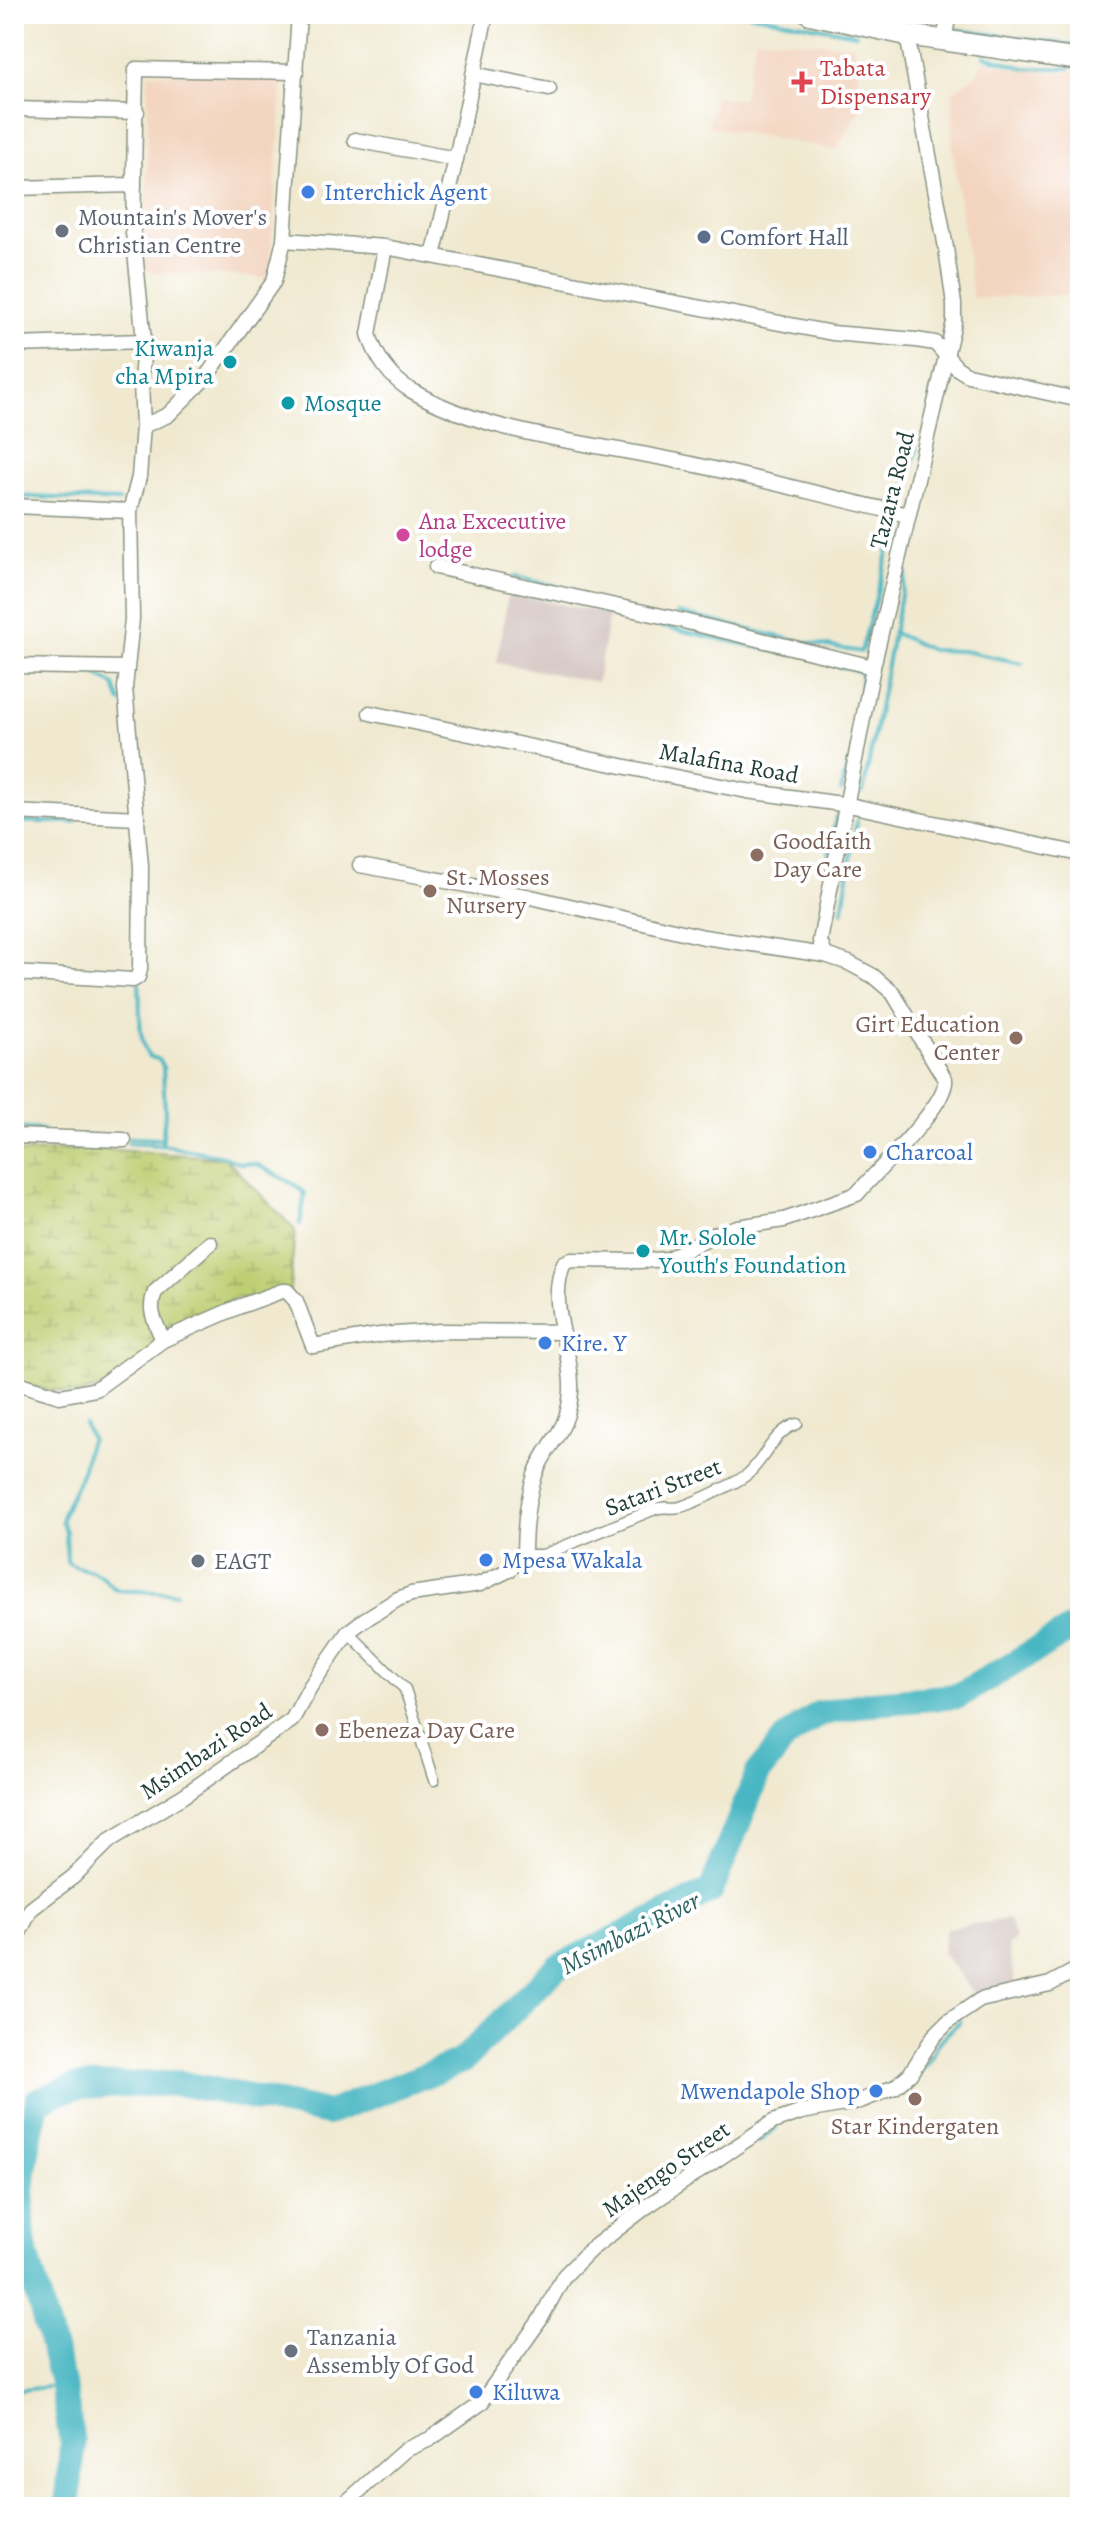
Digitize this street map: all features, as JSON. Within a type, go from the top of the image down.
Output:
[{"type":"main road","points":[[810,14],[907,35],[1080,60]]},
{"type":"street","points":[[143,426],[168,415],[206,377],[274,281],[284,240],[299,14]]},
{"type":"street","points":[[433,256],[486,14]]},
{"type":"street","points":[[944,40],[949,14]]},
{"type":"street","name":"Tazara Road","points":[[825,955],[820,941],[849,805],[873,667],[954,322],[954,304],[907,35]]},
{"type":"street","points":[[14,973],[123,980],[138,977],[141,866],[125,688],[132,631],[130,511],[139,477],[143,426],[141,383],[144,341],[133,232],[136,69],[296,72]]},
{"type":"street","points":[[473,74],[549,89]]},
{"type":"street","points":[[14,109],[137,112]]},
{"type":"street","points":[[355,140],[456,159]]},
{"type":"street","points":[[14,188],[134,185]]},
{"type":"street","points":[[284,240],[385,247],[832,333],[935,343],[957,368],[968,375],[1080,400]]},
{"type":"street","points":[[385,247],[369,334],[383,365],[410,390],[498,425],[683,462],[908,515]]},
{"type":"street","points":[[14,345],[144,341]]},
{"type":"street","points":[[14,506],[130,511]]},
{"type":"street","points":[[436,567],[671,618],[873,667]]},
{"type":"street","points":[[14,666],[126,668]]},
{"type":"street","name":"Malafina Road","points":[[370,713],[747,791],[849,805],[1080,854]]},
{"type":"street","points":[[14,812],[138,818]]},
{"type":"street","points":[[360,865],[531,897],[704,937],[825,955],[849,963],[873,976],[893,993],[945,1079],[946,1085],[935,1106],[857,1194],[843,1201],[784,1220],[737,1227],[713,1235],[668,1259],[567,1261],[560,1280],[561,1332],[571,1388],[569,1409],[565,1427],[536,1474],[526,1522],[524,1555]]},
{"type":"street","points":[[14,1136],[124,1140]]},
{"type":"street","points":[[163,1340],[151,1313],[150,1303],[155,1292],[210,1243]]},
{"type":"street","points":[[14,1382],[60,1396],[96,1389],[122,1373],[163,1340],[238,1307],[287,1291],[296,1301],[313,1346],[380,1335],[441,1331],[561,1332]]},
{"type":"street","name":"Satari Street","points":[[524,1555],[543,1555],[655,1509],[664,1506],[677,1508],[726,1486],[747,1475],[782,1431],[797,1424]]},
{"type":"street","name":"Msimbazi Road","points":[[14,1943],[31,1909],[73,1877],[110,1840],[183,1796],[292,1720],[310,1687],[348,1632],[398,1599],[480,1584],[509,1570],[524,1555]]},
{"type":"street","points":[[348,1632],[405,1689],[434,1780]]},
{"type":"street","name":"Majengo Street","points":[[341,2507],[405,2450],[430,2439],[481,2403],[540,2320],[564,2276],[590,2250],[646,2207],[773,2122],[802,2112],[860,2101],[895,2087],[910,2074],[934,2036],[949,2021],[980,2000],[1050,1984],[1080,1968]]},
{"type":"shaded area","name":"Tabata Dispensary","points":[[756,38],[854,45],[862,106],[836,150],[708,126],[715,96],[742,100]]},
{"type":"shaded area","points":[[983,61],[1015,69],[1059,73],[1080,70],[1080,295],[973,298],[952,146],[953,92],[975,76]]},
{"type":"shaded area","points":[[148,73],[283,74],[269,278],[140,271],[147,189]]},
{"type":"shaded area","points":[[508,594],[609,614],[597,682],[497,663]]},
{"type":"shaded area","points":[[1009,1919],[1015,1940],[1008,1945],[1016,1986],[976,1996],[942,1952],[946,1928]]},
{"type":"green space","points":[[98,1149],[225,1158],[295,1230],[289,1298],[235,1298],[163,1341],[129,1379],[76,1394],[14,1384],[14,1153]]},
{"type":"waterway","points":[[749,14],[856,34]]},
{"type":"waterway","points":[[886,14],[935,26]]},
{"type":"waterway","points":[[951,29],[1080,46]]},
{"type":"waterway","points":[[985,56],[1024,68],[1070,68]]},
{"type":"waterway","points":[[889,504],[901,506],[917,449]]},
{"type":"waterway","points":[[14,496],[119,501]]},
{"type":"waterway","points":[[678,613],[793,640],[861,652],[897,521]]},
{"type":"waterway","points":[[863,792],[906,573]]},
{"type":"waterway","points":[[514,577],[556,586]]},
{"type":"waterway","points":[[449,578],[548,598]]},
{"type":"waterway","points":[[600,610],[794,655]]},
{"type":"waterway","points":[[892,632],[931,650],[963,651],[1022,663]]},
{"type":"waterway","points":[[822,662],[859,671],[862,676],[860,703]]},
{"type":"waterway","points":[[96,674],[114,685],[121,702]]},
{"type":"waterway","points":[[841,791],[848,762]]},
{"type":"waterway","points":[[827,862],[836,816]]},
{"type":"waterway","points":[[842,912],[857,821]]},
{"type":"waterway","points":[[14,822],[75,822]]},
{"type":"waterway","points":[[139,983],[145,1048],[148,1056],[160,1060],[163,1066],[165,1113],[162,1145]]},
{"type":"waterway","points":[[14,1128],[43,1130]]},
{"type":"waterway","points":[[128,1138],[162,1139]]},
{"type":"waterway","points":[[128,1143],[162,1145],[256,1164],[305,1193],[300,1224]]},
{"type":"waterway","points":[[84,1424],[91,1439],[82,1471],[61,1521],[66,1531],[67,1562],[97,1573],[118,1590],[177,1593]]},
{"type":"waterway","name":"Msimbazi River","points":[[68,2507],[72,2443],[63,2385],[24,2246],[22,2228],[24,2172],[38,2100],[74,2087],[179,2083],[328,2113],[462,2061],[557,1967],[711,1891],[758,1773],[785,1739],[818,1714],[872,1703],[958,1696],[1080,1624]]},
{"type":"waterway","points":[[916,2077],[930,2060],[937,2044],[960,2021]]},
{"type":"waterway","points":[[758,2142],[776,2128]]},
{"type":"waterway","points":[[14,2151],[26,2148]]},
{"type":"waterway","points":[[14,2391],[63,2385]]},
{"type":"place","name":"Tabata Dispensary","points":[[802,82]]},
{"type":"place","name":"Interchick Agent","points":[[308,192]]},
{"type":"place","name":"Mountain's Mover's Christian Centre","points":[[62,231]]},
{"type":"place","name":"Comfort Hall","points":[[704,237]]},
{"type":"place","name":"Kiwanja cha Mpira","points":[[230,362]]},
{"type":"place","name":"Mosque","points":[[288,403]]},
{"type":"place","name":"Ana Excecutive lodge","points":[[403,535]]},
{"type":"place","name":"Goodfaith Day Care","points":[[757,855]]},
{"type":"place","name":"St. Mosses Nursery","points":[[430,891]]},
{"type":"place","name":"Girt Education Center","points":[[1016,1038]]},
{"type":"place","name":"Charcoal","points":[[870,1152]]},
{"type":"place","name":"Mr. Solole Youth's Foundation","points":[[643,1251]]},
{"type":"place","name":"Kire. Y","points":[[545,1343]]},
{"type":"place","name":"Mpesa Wakala","points":[[486,1560]]},
{"type":"place","name":"EAGT","points":[[198,1561]]},
{"type":"place","name":"Ebeneza Day Care","points":[[322,1730]]},
{"type":"place","name":"Mwendapole Shop","points":[[876,2091]]},
{"type":"place","name":"Star Kindergaten","points":[[915,2099]]},
{"type":"place","name":"Tanzania Assembly Of God","points":[[291,2351]]},
{"type":"place","name":"Kiluwa","points":[[476,2392]]}]
